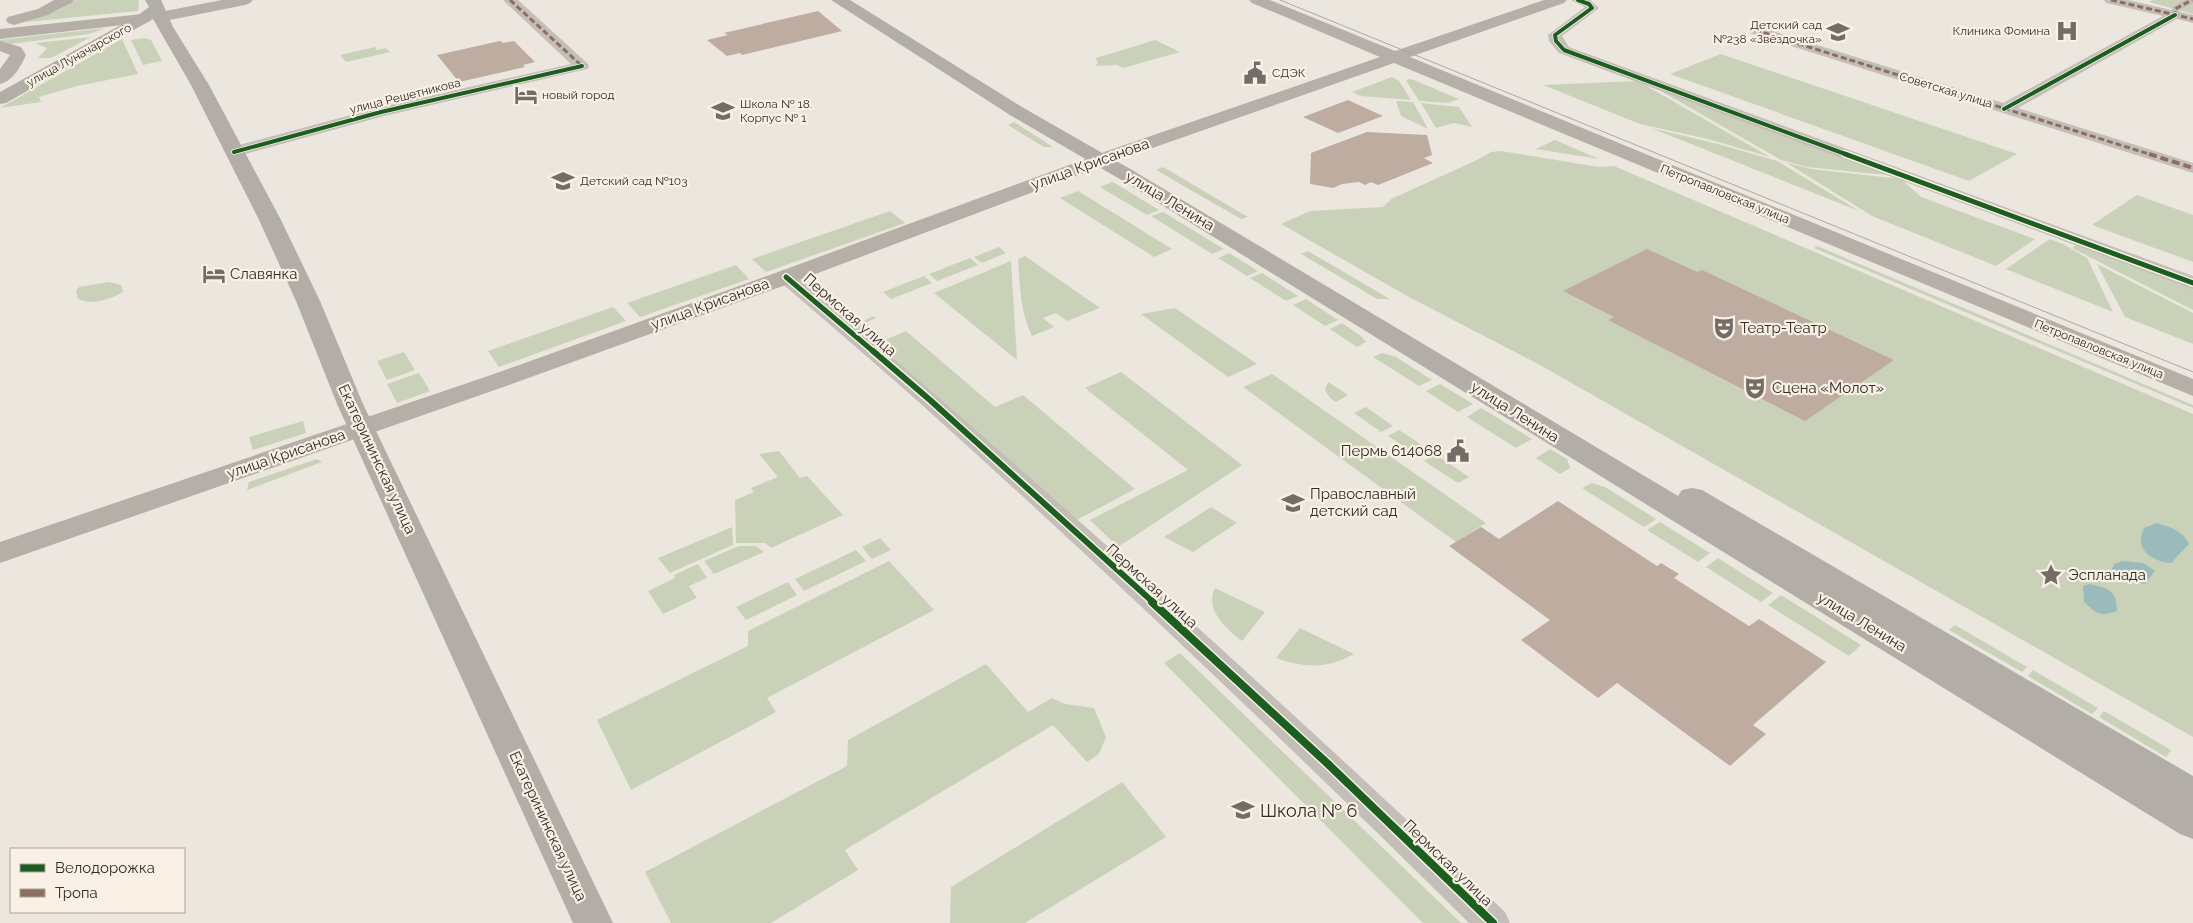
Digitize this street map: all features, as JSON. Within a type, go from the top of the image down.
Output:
[{"type":"main road","points":[[0,23],[43,12],[66,0]]},
{"type":"main road","points":[[0,34],[153,11],[245,0]]},
{"type":"main road","name":"улица Ленина","points":[[839,0],[1016,111],[1108,157],[2193,794]]},
{"type":"main road","name":"улица Ленина","points":[[855,0],[2193,822]]},
{"type":"main road","name":"Петропавловская улица","points":[[1257,0],[2193,388]]},
{"type":"main road","name":"улица Крисанова","points":[[0,553],[786,277],[1108,157],[1560,0]]},
{"type":"main road","name":"улица Луначарского","points":[[0,99],[153,11]]},
{"type":"main road","name":"Екатерининская улица","points":[[153,11],[200,85],[270,220],[306,296],[362,427],[593,923]]},
{"type":"main road","points":[[0,46],[15,50],[18,55],[14,64],[0,79]]},
{"type":"street","name":"улица Решетникова","points":[[234,152],[381,112],[582,66],[510,0]]},
{"type":"street","points":[[1578,0],[1590,4],[1592,8],[1555,34],[1556,41],[1564,50],[2193,283]]},
{"type":"street","points":[[2111,0],[2193,19]]},
{"type":"street","points":[[2175,15],[2174,9],[2192,0]]},
{"type":"street","points":[[2004,108],[2175,15]]},
{"type":"street","name":"Советская улица","points":[[1755,30],[2193,168]]},
{"type":"street","name":"Пермская улица","points":[[786,277],[930,400],[1178,625],[1328,764],[1493,923]]},
{"type":"green space","points":[[75,0],[139,0],[138,11],[26,22],[59,10]]},
{"type":"green space","points":[[2153,0],[2193,0],[2193,14],[2149,2]]},
{"type":"green space","points":[[105,28],[89,34],[10,44],[0,42],[0,40]]},
{"type":"green space","points":[[91,37],[51,58],[38,58],[47,48],[35,43]]},
{"type":"green space","points":[[145,38],[151,40],[162,61],[143,65],[131,40]]},
{"type":"green space","points":[[122,39],[138,74],[77,86],[39,97],[41,102],[0,108]]},
{"type":"green space","points":[[1155,40],[1180,52],[1123,68],[1117,65],[1094,66],[1098,64],[1096,58]]},
{"type":"green space","points":[[375,47],[377,50],[386,48],[390,52],[346,62],[340,55]]},
{"type":"green space","points":[[1721,54],[2017,154],[1969,181],[1670,74]]},
{"type":"green space","points":[[1392,77],[1399,81],[1411,100],[1361,96],[1352,92]]},
{"type":"green space","points":[[1411,79],[1459,99],[1448,103],[1419,101],[1406,80]]},
{"type":"green space","points":[[1638,81],[1770,157],[1708,139],[1640,124],[1543,85]]},
{"type":"green space","points":[[1654,87],[1895,176],[1807,167],[1781,160]]},
{"type":"green space","points":[[1396,101],[1413,102],[1428,129],[1401,116]]},
{"type":"green space","points":[[1421,103],[1459,107],[1472,127],[1454,123],[1436,128]]},
{"type":"green space","points":[[1014,122],[1053,147],[1044,147],[1008,125]]},
{"type":"green space","points":[[1651,128],[1722,145],[1777,161],[1859,211]]},
{"type":"green space","points":[[1555,140],[1599,159],[1536,149]]},
{"type":"green space","name":"Эспланада","points":[[1501,151],[1599,167],[1614,166],[2193,414],[2193,737],[1540,365],[1409,297],[1281,224],[1310,211],[1383,207],[1391,199],[1491,152]]},
{"type":"green space","points":[[1787,163],[1811,169],[1901,179],[1921,197],[2035,239],[1996,266],[1872,216]]},
{"type":"green space","points":[[1163,167],[1248,217],[1241,219],[1156,170]]},
{"type":"green space","points":[[1113,182],[1159,210],[1147,215],[1100,187]]},
{"type":"green space","points":[[1078,191],[1172,249],[1154,257],[1060,198]]},
{"type":"green space","points":[[2137,195],[2193,215],[2193,262],[2092,225]]},
{"type":"green space","points":[[890,211],[905,223],[766,272],[752,259]]},
{"type":"green space","points":[[1163,212],[1224,249],[1212,254],[1151,216]]},
{"type":"green space","points":[[2050,239],[2087,258],[2113,312],[2006,269]]},
{"type":"green space","points":[[2079,244],[2193,287],[2193,310],[2072,248]]},
{"type":"green space","points":[[1817,246],[2193,405],[2193,408],[1814,248]]},
{"type":"green space","points":[[999,247],[1006,253],[982,263],[974,257]]},
{"type":"green space","points":[[1308,251],[1390,299],[1377,299],[1301,254]]},
{"type":"green space","points":[[1229,253],[1258,271],[1247,276],[1218,258]]},
{"type":"green space","points":[[1025,256],[1100,308],[1067,321],[1056,313],[1043,318],[1054,327],[1032,336],[1025,318],[1020,288],[1018,259]]},
{"type":"green space","points":[[970,258],[978,265],[937,281],[929,274]]},
{"type":"green space","points":[[1011,261],[1017,360],[934,293]]},
{"type":"green space","points":[[2097,264],[2193,313],[2193,344],[2125,317]]},
{"type":"green space","points":[[736,265],[749,279],[640,317],[627,303]]},
{"type":"green space","points":[[1262,273],[1298,296],[1286,301],[1250,278]]},
{"type":"green space","points":[[924,276],[932,283],[891,299],[883,292]]},
{"type":"green space","points":[[109,282],[121,285],[123,292],[95,302],[78,299],[76,291],[79,287]]},
{"type":"green space","points":[[1306,299],[1338,320],[1325,326],[1293,305]]},
{"type":"green space","points":[[613,307],[626,321],[499,367],[488,351]]},
{"type":"green space","points":[[1175,308],[1257,364],[1228,377],[1141,314]]},
{"type":"green space","points":[[874,316],[876,318],[865,323],[885,340],[906,331],[995,407],[1023,395],[1135,489],[1071,523],[851,326]]},
{"type":"green space","points":[[1342,323],[1361,336],[1366,342],[1357,347],[1330,329]]},
{"type":"green space","points":[[404,352],[415,370],[387,380],[377,361]]},
{"type":"green space","points":[[1382,353],[1396,357],[1432,380],[1419,386],[1373,357]]},
{"type":"green space","points":[[1121,372],[1242,465],[1118,547],[1090,520],[1188,470],[1085,388]]},
{"type":"green space","points":[[419,373],[430,391],[397,403],[387,384]]},
{"type":"green space","points":[[1272,374],[1486,523],[1456,542],[1243,387]]},
{"type":"green space","points":[[1328,382],[1348,395],[1336,402],[1330,398],[1325,390]]},
{"type":"green space","points":[[1440,384],[1473,404],[1458,412],[1426,391]]},
{"type":"green space","points":[[1366,407],[1393,426],[1381,432],[1354,413]]},
{"type":"green space","points":[[1481,408],[1532,439],[1516,448],[1467,417]]},
{"type":"green space","points":[[303,421],[306,433],[253,450],[249,437]]},
{"type":"green space","points":[[1399,430],[1428,449],[1417,455],[1388,436]]},
{"type":"green space","points":[[1550,449],[1567,459],[1570,468],[1560,474],[1536,458]]},
{"type":"green space","points":[[779,451],[800,478],[807,476],[843,515],[771,548],[765,543],[736,543],[735,500],[754,492],[751,488],[778,477],[759,454]]},
{"type":"green space","points":[[1435,454],[1469,477],[1458,483],[1424,461]]},
{"type":"green space","points":[[317,459],[322,462],[247,490],[249,482]]},
{"type":"green space","points":[[1592,483],[1605,487],[1656,519],[1644,527],[1582,488]]},
{"type":"green space","points":[[1211,507],[1237,523],[1193,552],[1164,537]]},
{"type":"green space","points":[[1660,522],[1710,553],[1698,562],[1647,530]]},
{"type":"green space","points":[[732,527],[733,545],[670,573],[658,558]]},
{"type":"green space","points":[[880,538],[891,550],[872,559],[862,547]]},
{"type":"green space","points":[[739,546],[756,546],[764,552],[714,574],[704,561]]},
{"type":"green space","points":[[856,550],[866,561],[804,591],[795,579]]},
{"type":"green space","points":[[1718,558],[1773,593],[1761,602],[1706,567]]},
{"type":"green space","points":[[889,561],[934,610],[767,698],[776,712],[631,790],[597,720],[748,646],[748,631]]},
{"type":"green space","points":[[698,564],[707,578],[689,586],[697,598],[663,614],[648,591],[675,578],[674,575]]},
{"type":"green space","points":[[788,582],[797,595],[746,620],[736,607]]},
{"type":"green space","points":[[1215,588],[1265,612],[1242,641],[1229,631],[1214,611],[1212,596]]},
{"type":"green space","points":[[1781,595],[1861,645],[1849,656],[1768,605]]},
{"type":"green space","points":[[1955,625],[2027,667],[2022,672],[1949,630]]},
{"type":"green space","points":[[1300,628],[1354,654],[1334,662],[1316,665],[1297,664],[1276,658]]},
{"type":"green space","points":[[1180,653],[1461,923],[1423,923],[1164,663]]},
{"type":"green space","points":[[986,664],[1028,712],[1052,698],[1065,704],[1094,708],[1106,737],[1099,754],[1087,762],[1053,725],[845,850],[858,870],[771,923],[671,923],[645,872],[847,766],[848,740]]},
{"type":"green space","points":[[2033,670],[2098,708],[2092,714],[2028,676]]},
{"type":"green space","points":[[2104,711],[2171,750],[2166,757],[2099,717]]},
{"type":"green space","points":[[1122,782],[1166,837],[1025,923],[950,923],[951,887]]},
{"type":"water","points":[[2157,523],[2180,533],[2189,544],[2171,563],[2152,557],[2144,550],[2142,545],[2141,538],[2144,528]]},
{"type":"water","points":[[2122,561],[2143,563],[2155,571],[2145,584],[2126,580],[2118,576],[2112,569],[2114,564]]},
{"type":"water","points":[[2089,584],[2107,589],[2115,599],[2117,611],[2106,614],[2099,613],[2084,602],[2083,586]]},
{"type":"building","points":[[818,11],[842,31],[742,55],[740,53],[727,56],[707,40],[728,35],[724,33]]},
{"type":"building","points":[[500,41],[503,43],[514,41],[535,62],[523,65],[525,67],[459,82],[437,55]]},
{"type":"building","points":[[1348,100],[1383,116],[1338,133],[1303,117]]},
{"type":"building","points":[[1367,132],[1427,135],[1432,155],[1424,158],[1433,163],[1378,185],[1371,182],[1365,185],[1359,182],[1342,184],[1333,188],[1310,184],[1311,153]]},
{"type":"building","name":"Театр-Театр","points":[[1647,249],[1697,272],[1702,270],[1894,360],[1805,421],[1608,320],[1614,317],[1563,291]]},
{"type":"building","points":[[1558,501],[1657,566],[1661,563],[1679,574],[1674,578],[1749,626],[1759,619],[1826,662],[1753,725],[1766,734],[1730,766],[1617,683],[1598,698],[1521,640],[1550,620],[1449,546],[1481,527],[1499,539]]},
{"type":"tram line","points":[[1280,0],[2193,372]]},
{"type":"marked path","points":[[510,0],[582,66]]},
{"type":"marked path","points":[[2111,0],[2193,19]]},
{"type":"marked path","points":[[2173,16],[2175,15],[2175,9],[2192,0]]},
{"type":"marked path","points":[[1755,30],[2193,168]]},
{"type":"cycle path","points":[[1578,0],[1589,4],[1592,8],[1555,35],[1556,41],[1564,50],[2193,283]]},
{"type":"cycle path","points":[[2004,109],[2175,15]]},
{"type":"cycle path","points":[[234,152],[381,112],[582,66]]},
{"type":"cycle path","points":[[786,277],[930,400],[1184,631],[1328,764],[1493,923]]},
{"type":"place","name":"Клиника Фомина","points":[[2067,31]]},
{"type":"place","name":"Детский сад №238 «Звёздочка»","points":[[1838,32]]},
{"type":"place","name":"СДЭК","points":[[1255,73]]},
{"type":"place","name":"новый город","points":[[526,95]]},
{"type":"place","name":"Школа № 18. Корпус № 1","points":[[723,111]]},
{"type":"place","name":"Детский сад №103","points":[[563,181]]},
{"type":"place","name":"Славянка","points":[[214,274]]},
{"type":"place","name":"Театр-Театр","points":[[1724,328]]},
{"type":"place","name":"Сцена «Молот»","points":[[1755,388]]},
{"type":"place","name":"Пермь 614068","points":[[1458,451]]},
{"type":"place","name":"Православный детский сад","points":[[1293,503]]},
{"type":"place","name":"Эспланада","points":[[2051,575]]},
{"type":"place","name":"Школа № 6","points":[[1243,810]]}]
